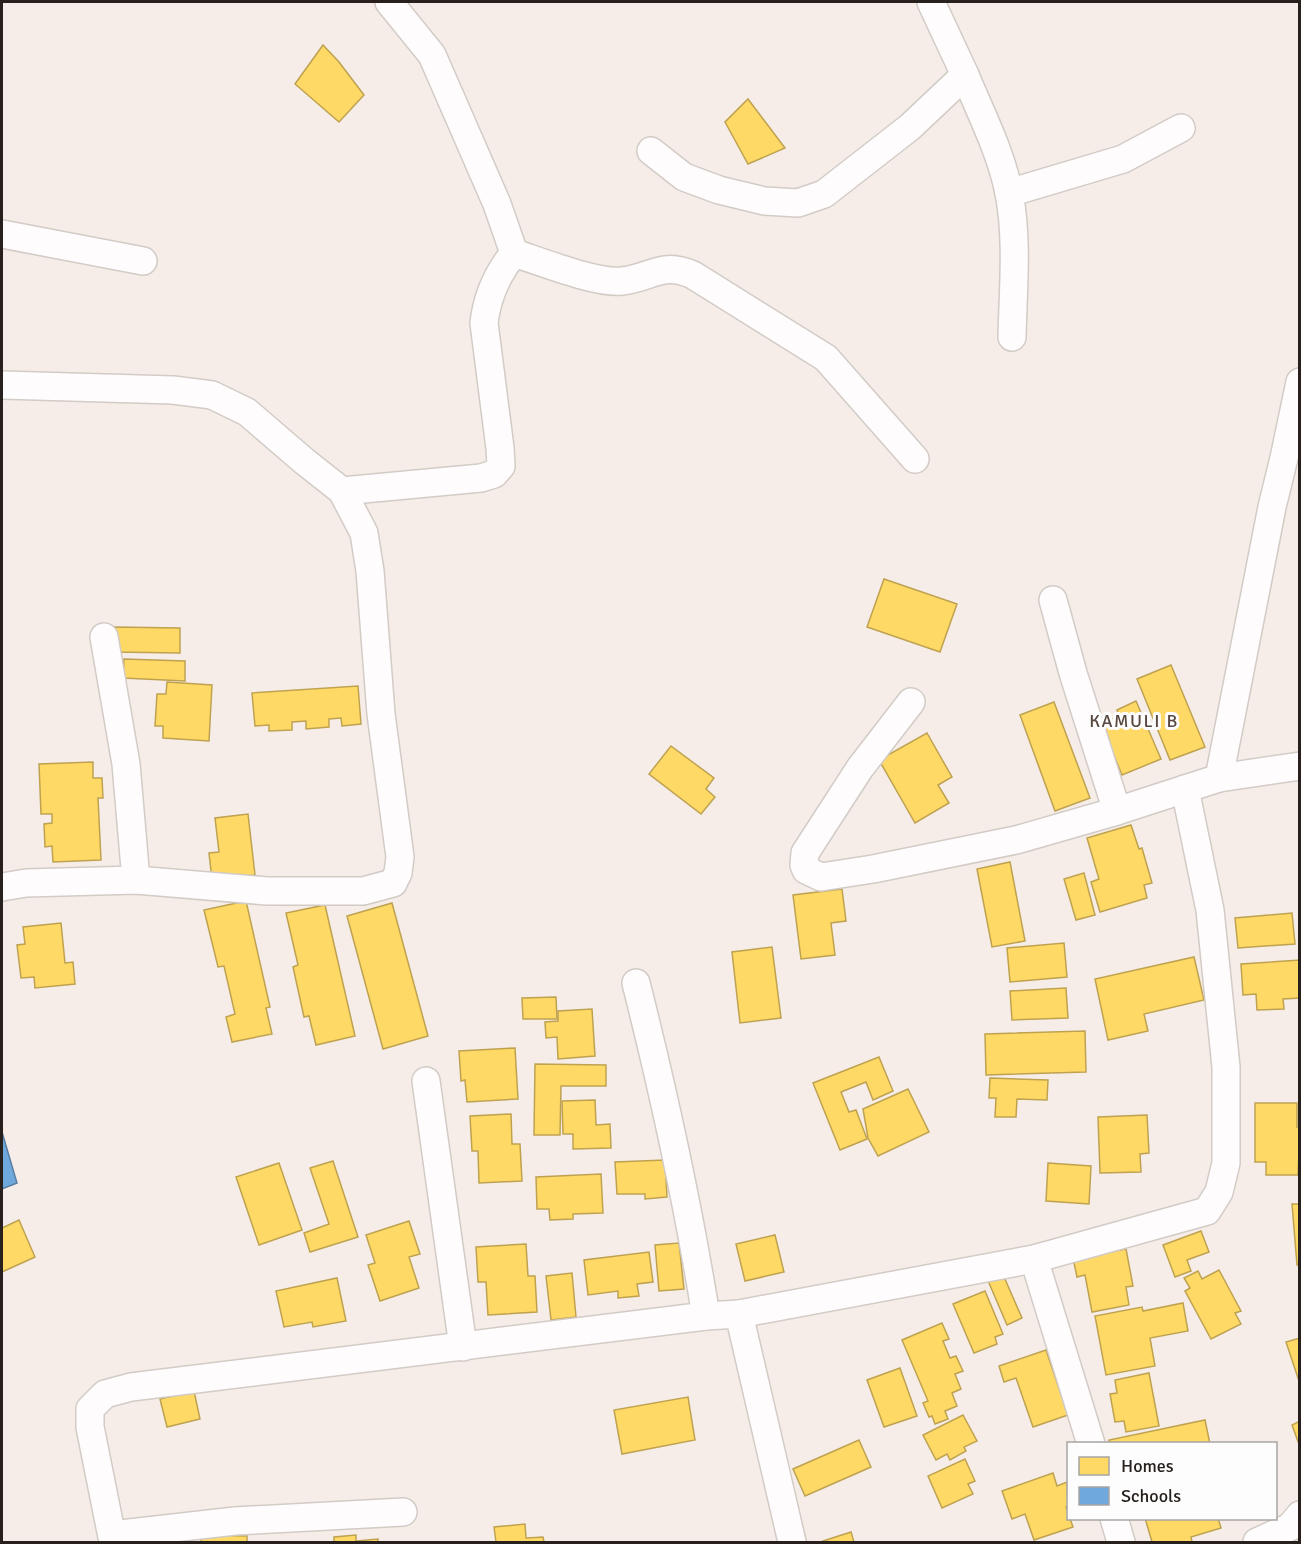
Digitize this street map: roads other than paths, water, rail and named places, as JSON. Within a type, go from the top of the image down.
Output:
[{"type":"street","points":[[389,2],[432,55],[497,204],[514,253]]},
{"type":"street","points":[[931,2],[995,147],[1009,193],[1014,237],[1012,337]]},
{"type":"street","points":[[651,151],[684,177],[719,190],[764,201],[798,203],[824,194],[910,127],[965,75]]},
{"type":"street","points":[[1009,193],[1123,159],[1181,128]]},
{"type":"street","points":[[2,234],[143,261]]},
{"type":"street","points":[[514,253],[597,278],[621,281],[660,270],[678,269],[693,275],[826,358],[915,459]]},
{"type":"street","points":[[342,491],[481,478],[494,474],[501,466],[484,323],[486,303],[501,269],[514,253]]},
{"type":"street","points":[[1219,778],[1299,382]]},
{"type":"street","points":[[2,386],[173,390],[212,395],[247,412],[342,491],[364,533],[370,571],[381,714],[400,857],[398,873],[393,883],[363,891],[267,891],[136,880],[26,883],[2,887]]},
{"type":"street","points":[[1053,600],[1073,673],[1118,811]]},
{"type":"street","points":[[104,637],[126,764],[136,880]]},
{"type":"street","points":[[911,702],[860,768],[805,853],[804,865],[812,874],[821,877],[873,869],[1016,840],[1118,811],[1219,778],[1299,766]]},
{"type":"street","points":[[403,1512],[236,1521],[112,1539],[90,1427],[90,1408],[105,1394],[131,1387],[706,1316],[739,1314],[1034,1259],[1178,1221],[1207,1211],[1219,1192],[1226,1163],[1226,1067],[1210,910],[1185,789]]},
{"type":"street","points":[[636,983],[660,1077],[690,1221],[706,1316]]},
{"type":"street","points":[[426,1081],[463,1347]]},
{"type":"street","points":[[1034,1259],[1091,1442]]},
{"type":"street","points":[[739,1314],[792,1542]]},
{"type":"street","points":[[1257,1542],[1290,1527],[1299,1515]]},
{"type":"street","points":[[1115,1520],[1121,1542]]},
{"type":"district","name":"KAMULI B","points":[[1134,721]]}]
